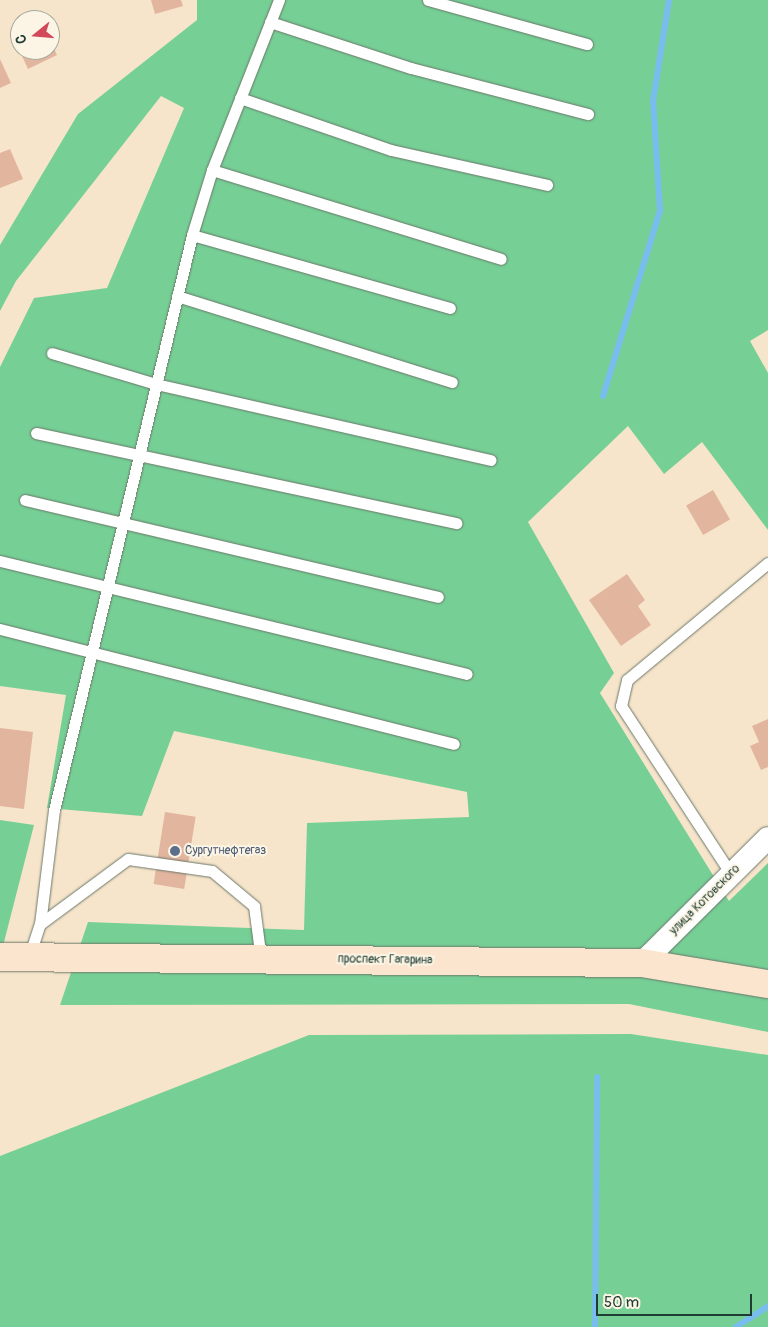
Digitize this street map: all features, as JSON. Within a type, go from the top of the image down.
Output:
[{"type":"main road","name":"проспект Гагарина","points":[[0,957],[642,963],[768,984]]},
{"type":"street","name":"улица Котовского","points":[[642,963],[768,838]]},
{"type":"lane","points":[[29,957],[40,924],[54,810],[192,234],[212,170],[279,0]]},
{"type":"lane","points":[[428,0],[587,44]]},
{"type":"lane","points":[[270,22],[410,68],[588,114]]},
{"type":"lane","points":[[240,98],[391,150],[547,185]]},
{"type":"lane","points":[[212,170],[501,260]]},
{"type":"lane","points":[[192,234],[450,308]]},
{"type":"lane","points":[[177,296],[452,382]]},
{"type":"lane","points":[[52,353],[156,384],[490,460]]},
{"type":"lane","points":[[36,433],[456,523]]},
{"type":"lane","points":[[25,500],[438,597]]},
{"type":"lane","points":[[0,561],[466,674]]},
{"type":"lane","points":[[732,874],[621,706],[627,680],[768,563]]},
{"type":"lane","points":[[0,630],[454,744]]},
{"type":"lane","points":[[40,924],[128,859],[212,871],[254,906],[261,960]]},
{"type":"green space","points":[[197,0],[768,0],[768,330],[750,341],[768,373],[768,530],[702,442],[664,474],[628,426],[528,522],[614,673],[600,693],[729,901],[768,863],[768,1032],[629,1004],[60,1005],[88,922],[304,930],[307,823],[469,817],[467,792],[174,731],[142,816],[47,808],[66,695],[0,686],[0,367],[34,298],[107,288],[184,108],[161,96],[16,281],[0,311],[0,245],[78,114],[197,20]]},
{"type":"green space","points":[[0,820],[34,825],[3,946],[0,946]]},
{"type":"green space","points":[[631,1034],[768,1055],[768,1327],[0,1327],[0,1156],[309,1035]]},
{"type":"building","points":[[151,0],[181,0],[183,6],[155,14]]},
{"type":"building","points":[[0,59],[11,83],[0,88]]},
{"type":"building","points":[[24,60],[47,60],[28,69]]},
{"type":"building","points":[[10,149],[23,179],[0,188],[0,153]]},
{"type":"building","points":[[713,490],[730,519],[703,535],[686,506]]},
{"type":"building","points":[[627,574],[645,600],[638,606],[651,625],[621,646],[589,600]]},
{"type":"building","points":[[768,719],[768,767],[761,770],[750,746],[759,742],[752,726]]},
{"type":"building","points":[[0,728],[33,732],[24,809],[0,806]]},
{"type":"building","name":"Сургутнефтегаз","points":[[165,812],[196,817],[184,889],[154,884]]},
{"type":"waterway","points":[[603,396],[660,211],[653,101],[669,0]]},
{"type":"waterway","points":[[595,1327],[597,1077]]},
{"type":"waterway","points":[[736,1327],[768,1306]]},
{"type":"place","name":"Сургутнефтегаз","points":[[175,851]]}]
